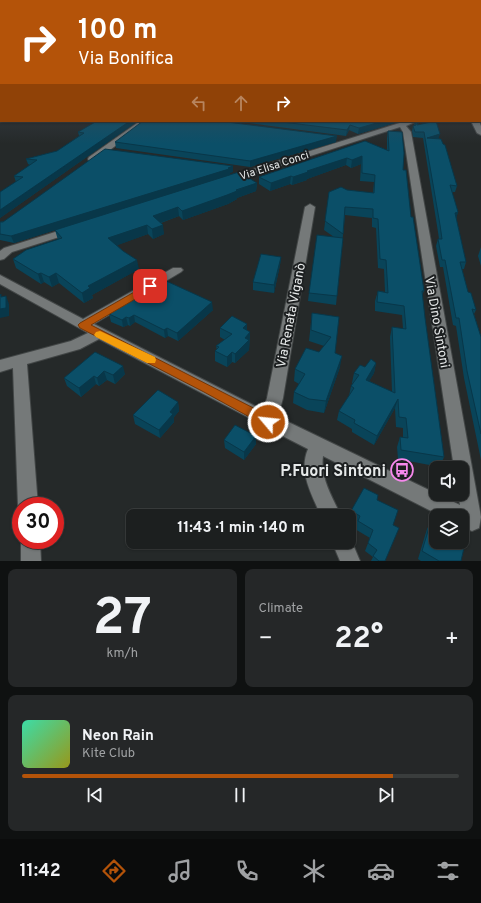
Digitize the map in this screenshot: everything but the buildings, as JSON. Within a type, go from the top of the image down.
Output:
[{"type":"street","points":[[86,163],[144,122]]},
{"type":"street","points":[[476,122],[481,133]]},
{"type":"street","name":"Via Elisa Conci","points":[[217,183],[408,123]]},
{"type":"street","name":"Via Dino Sintoni","points":[[408,123],[407,132],[467,509]]},
{"type":"street","points":[[338,138],[354,140]]},
{"type":"street","points":[[104,150],[120,152]]},
{"type":"street","points":[[231,168],[255,171]]},
{"type":"street","name":"Via Renata Viganò","points":[[268,422],[275,398],[310,207]]},
{"type":"street","points":[[3,252],[83,226]]},
{"type":"street","points":[[83,325],[177,270]]},
{"type":"street","points":[[0,279],[98,334],[209,389],[268,422],[446,509]]},
{"type":"street","points":[[0,366],[75,345],[98,334]]},
{"type":"street","points":[[20,360],[28,497]]},
{"type":"street","points":[[318,447],[313,454],[312,465],[314,474],[328,509]]},
{"type":"street","points":[[30,549],[31,561]]},
{"type":"street","points":[[345,549],[350,561]]},
{"type":"slow traffic","points":[[100,335],[151,360]]},
{"type":"place","name":"P.Fuori Sintoni","points":[[402,470]]},
{"type":"route","points":[[150,286],[83,325],[98,334],[209,389],[268,422]]}]
